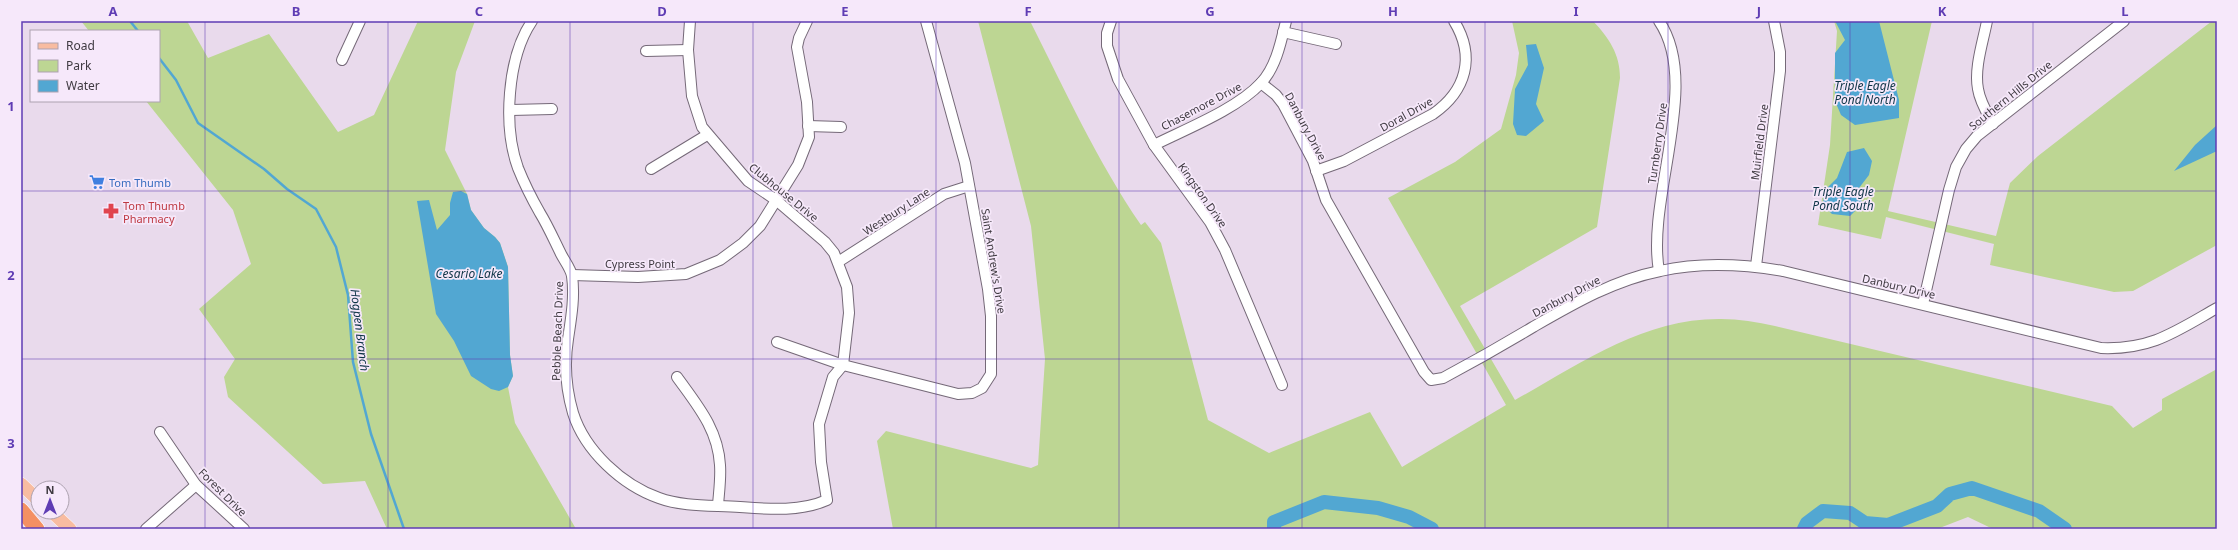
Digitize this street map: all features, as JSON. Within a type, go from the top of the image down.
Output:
[{"type":"highway","points":[[21,510],[37,529]]},
{"type":"main road","points":[[21,484],[30,492]]},
{"type":"main road","points":[[60,520],[70,529]]},
{"type":"street","points":[[342,60],[360,21]]},
{"type":"street","name":"Pebble Beach Drive","points":[[532,21],[517,52],[512,74],[512,143],[518,168],[572,275],[572,319],[567,341],[566,381],[574,414],[585,437],[615,472],[633,485],[659,498],[765,509],[812,507],[827,500]]},
{"type":"street","name":"Clubhouse Drive","points":[[690,21],[688,50],[692,96],[702,128],[748,181],[776,200],[826,242],[838,262],[846,287],[849,313],[843,365],[833,377],[819,424],[820,462],[827,500]]},
{"type":"street","name":"Cypress Point","points":[[572,275],[638,277],[686,274],[720,260],[743,243],[760,226],[798,165],[805,150],[808,137],[807,102],[797,47],[799,38],[807,21]]},
{"type":"street","name":"Saint Andrew's Drive","points":[[777,342],[843,365],[958,394],[972,393],[987,383],[991,374],[991,316],[988,289],[969,186],[926,21]]},
{"type":"street","name":"Kingston Drive","points":[[1111,21],[1107,33],[1107,46],[1111,63],[1154,145],[1210,222],[1225,250],[1282,385]]},
{"type":"street","name":"Chasemore Drive","points":[[1154,145],[1234,104],[1261,83],[1278,51],[1286,21]]},
{"type":"street","name":"Doral Drive","points":[[1316,171],[1344,161],[1433,114],[1446,105],[1459,88],[1465,63],[1463,40],[1454,21]]},
{"type":"street","name":"Turnberry Drive","points":[[1659,21],[1667,33],[1673,52],[1676,82],[1675,102],[1663,181],[1656,251],[1659,271]]},
{"type":"street","name":"Muirfield Drive","points":[[1756,266],[1780,71],[1780,52],[1774,21]]},
{"type":"street","points":[[1987,21],[1978,72],[1977,88],[1982,104],[1993,124]]},
{"type":"street","name":"Southern Hills Drive","points":[[1923,304],[1949,190],[1956,167],[1966,150],[1977,136],[2124,21]]},
{"type":"street","points":[[1283,32],[1336,44]]},
{"type":"street","points":[[646,51],[688,50]]},
{"type":"street","name":"Danbury Drive","points":[[1261,83],[1276,95],[1283,104],[1316,171],[1326,200],[1424,372],[1431,380],[1443,378],[1596,292],[1629,279],[1659,271],[1687,266],[1724,264],[1756,266],[1923,304],[2101,348],[2121,349],[2146,345],[2165,338],[2217,308]]},
{"type":"street","points":[[511,110],[552,109]]},
{"type":"street","points":[[808,126],[841,128]]},
{"type":"street","points":[[651,168],[707,135]]},
{"type":"street","name":"Westbury Lane","points":[[838,262],[944,194],[969,186]]},
{"type":"street","points":[[677,378],[708,419],[714,433],[720,465],[718,505]]},
{"type":"street","name":"Forest Drive","points":[[160,432],[196,485],[244,529]]},
{"type":"street","points":[[146,529],[196,485]]},
{"type":"green space","points":[[81,21],[187,21],[208,58],[269,34],[338,132],[374,115],[418,21],[475,21],[456,72],[445,150],[467,194],[471,210],[484,228],[500,243],[508,267],[510,355],[513,376],[508,387],[515,423],[576,529],[387,529],[365,481],[323,484],[228,397],[224,377],[235,359],[199,309],[251,264],[233,210],[147,102],[160,102],[160,30],[88,30]]},
{"type":"green space","points":[[978,21],[1030,21],[1082,125],[1110,176],[1141,225],[1145,222],[1161,243],[1208,420],[1269,453],[1370,412],[1402,467],[1506,405],[1388,198],[1455,162],[1501,129],[1516,75],[1519,53],[1512,21],[1593,21],[1609,40],[1616,54],[1620,78],[1597,227],[1460,306],[1515,400],[1588,358],[1639,335],[1665,326],[1692,321],[1721,319],[1748,321],[1775,326],[2112,406],[2133,428],[2162,410],[2162,399],[2217,369],[2217,529],[1993,529],[1968,517],[1937,529],[893,529],[877,441],[886,431],[1031,468],[1038,465],[1045,359],[1031,226]]},
{"type":"green space","points":[[1834,21],[1932,21],[1888,211],[1996,236],[2010,183],[2038,156],[2212,21],[2217,21],[2217,245],[2133,291],[2114,292],[1990,265],[1994,244],[1886,217],[1881,239],[1818,225],[1830,145],[1837,31]]},
{"type":"water","name":"Triple Eagle Pond North","points":[[1835,21],[1879,21],[1899,100],[1899,118],[1855,125],[1841,115],[1835,101],[1835,53],[1845,40]]},
{"type":"water","points":[[1536,44],[1544,68],[1536,104],[1544,121],[1526,136],[1517,135],[1513,124],[1515,89],[1528,65],[1526,45]]},
{"type":"water","points":[[2217,125],[2217,151],[2174,171],[2195,145]]},
{"type":"water","name":"Triple Eagle Pond South","points":[[1864,148],[1872,161],[1869,175],[1859,188],[1862,204],[1850,216],[1832,214],[1823,205],[1824,191],[1837,178],[1847,152]]},
{"type":"water","name":"Cesario Lake","points":[[461,191],[467,194],[471,210],[484,228],[500,243],[508,267],[510,355],[513,376],[508,387],[499,391],[491,389],[471,376],[454,341],[436,314],[417,201],[429,200],[437,230],[450,215],[450,203],[453,192]]},
{"type":"waterway","name":"Hogpen Branch","points":[[130,21],[137,30]]},
{"type":"waterway","name":"Hogpen Branch","points":[[160,59],[176,80],[198,123],[264,169],[287,189],[316,209],[336,247],[348,295],[353,362],[371,434],[404,529]]},
{"type":"waterway","points":[[1804,529],[1807,523],[1823,511],[1850,513],[1865,523],[1888,525],[1937,506],[1950,494],[1972,488],[2039,511],[2065,529]]},
{"type":"waterway","points":[[1274,529],[1274,522],[1324,502],[1378,508],[1409,517],[1432,529]]},
{"type":"place","name":"Tom Thumb","points":[[97,182]]},
{"type":"place","name":"Tom Thumb Pharmacy","points":[[111,211]]}]
